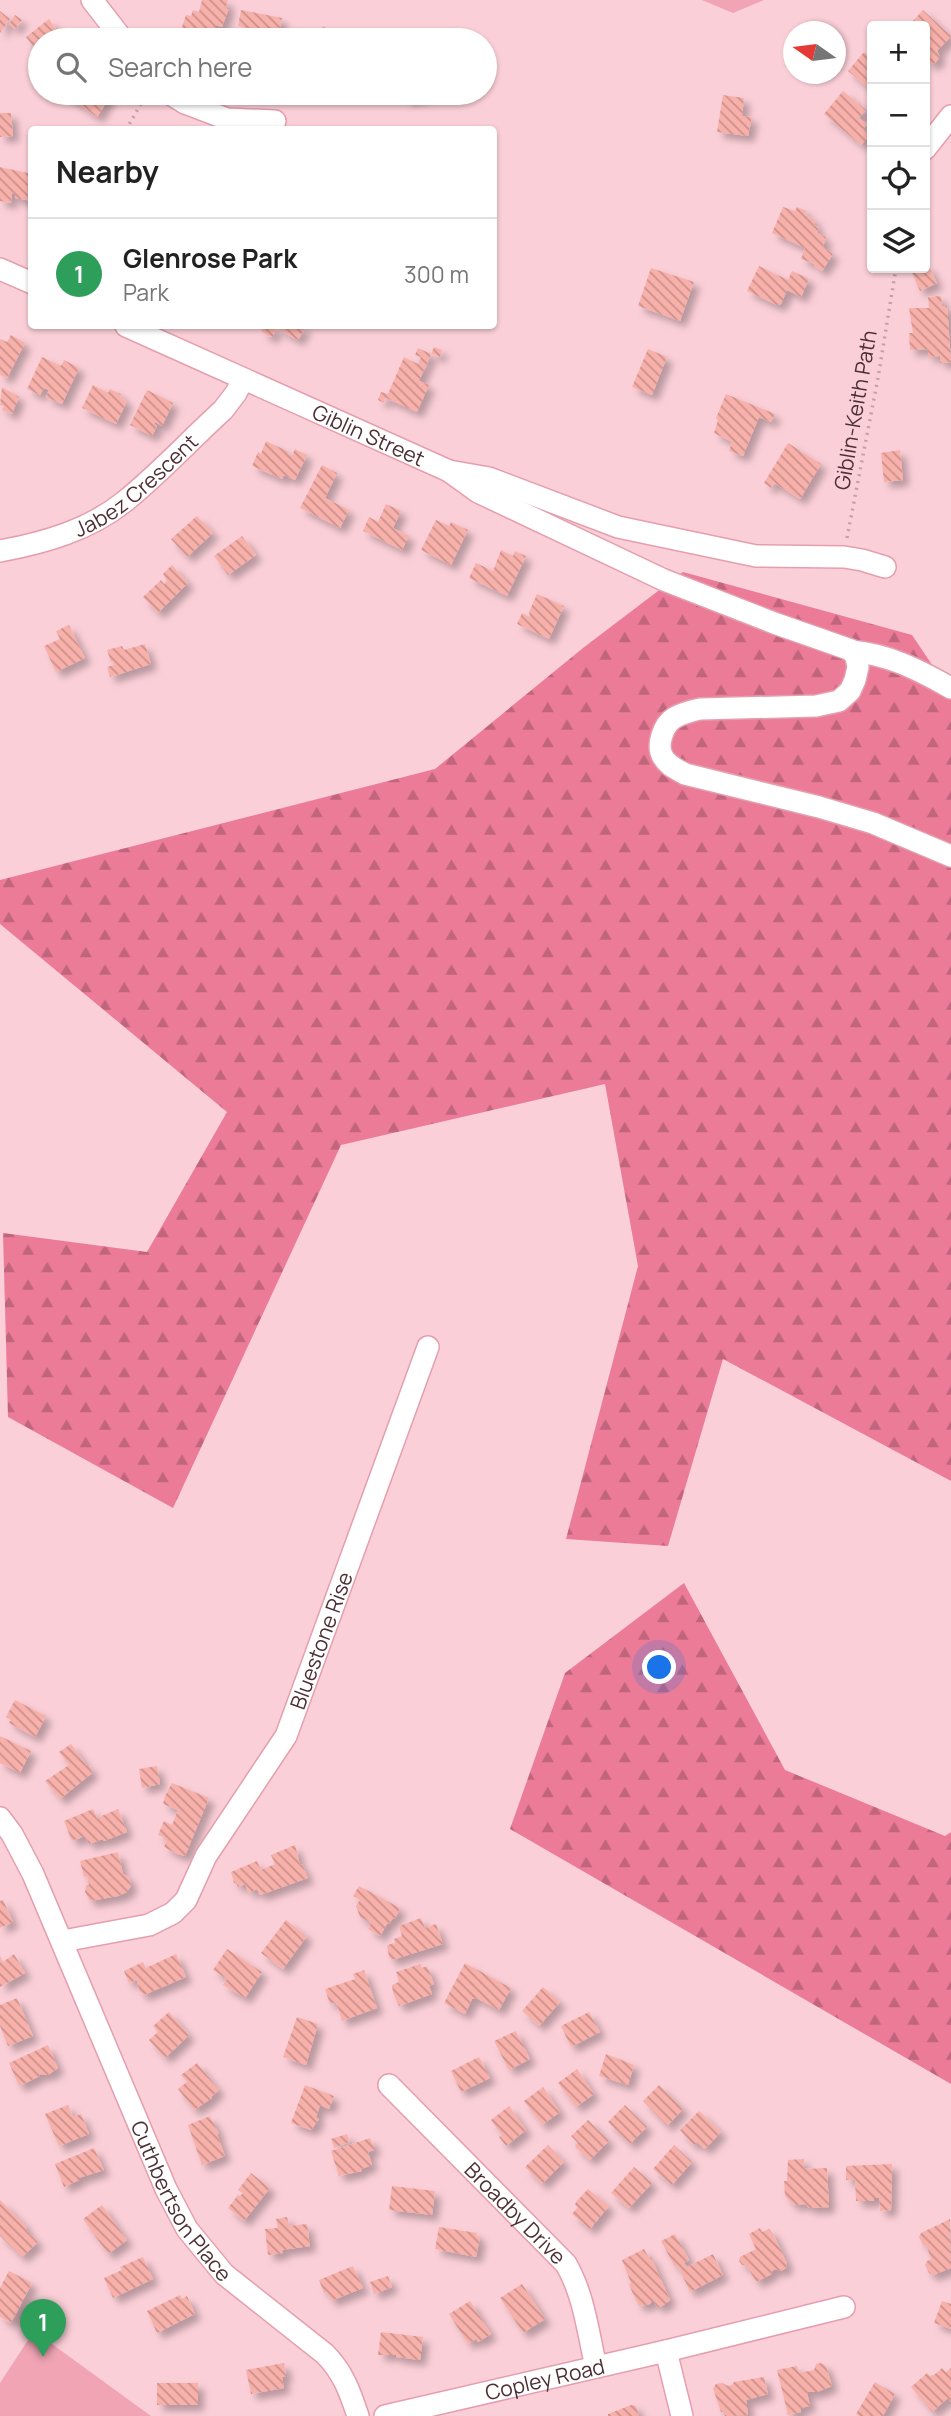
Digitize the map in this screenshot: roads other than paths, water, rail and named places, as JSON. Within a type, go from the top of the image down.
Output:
[{"type":"street","points":[[92,0],[114,28]]},
{"type":"street","points":[[190,105],[227,119],[275,121]]},
{"type":"street","points":[[927,147],[951,116]]},
{"type":"street","points":[[0,269],[28,281]]},
{"type":"street","name":"Giblin Street","points":[[133,329],[449,471],[489,478],[618,527],[756,556],[844,557],[885,567]]},
{"type":"street","name":"Jabez Crescent","points":[[0,551],[64,536],[123,503],[223,410],[243,379]]},
{"type":"street","points":[[449,471],[478,492],[693,593],[851,651],[870,653],[915,668],[951,688]]},
{"type":"street","points":[[851,651],[856,657],[858,667],[855,680],[850,691],[839,701],[816,706],[700,709],[683,713],[671,720],[663,732],[660,745],[662,756],[670,766],[685,774],[873,823],[951,856]]},
{"type":"street","name":"Bluestone Rise","points":[[63,1941],[149,1925],[173,1913],[186,1900],[206,1856],[286,1736],[428,1347]]},
{"type":"street","name":"Cuthbertson Place","points":[[0,1818],[12,1834],[33,1874],[166,2189],[187,2229],[224,2274],[338,2367],[346,2381],[358,2416]]},
{"type":"street","name":"Broadby Drive","points":[[389,2085],[566,2264],[575,2279],[581,2299],[596,2367]]},
{"type":"street","name":"Copley Road","points":[[398,2415],[845,2307]]},
{"type":"street","points":[[666,2351],[681,2416]]},
{"type":"place","name":"Glenrose Park","points":[[43,2357]]}]
